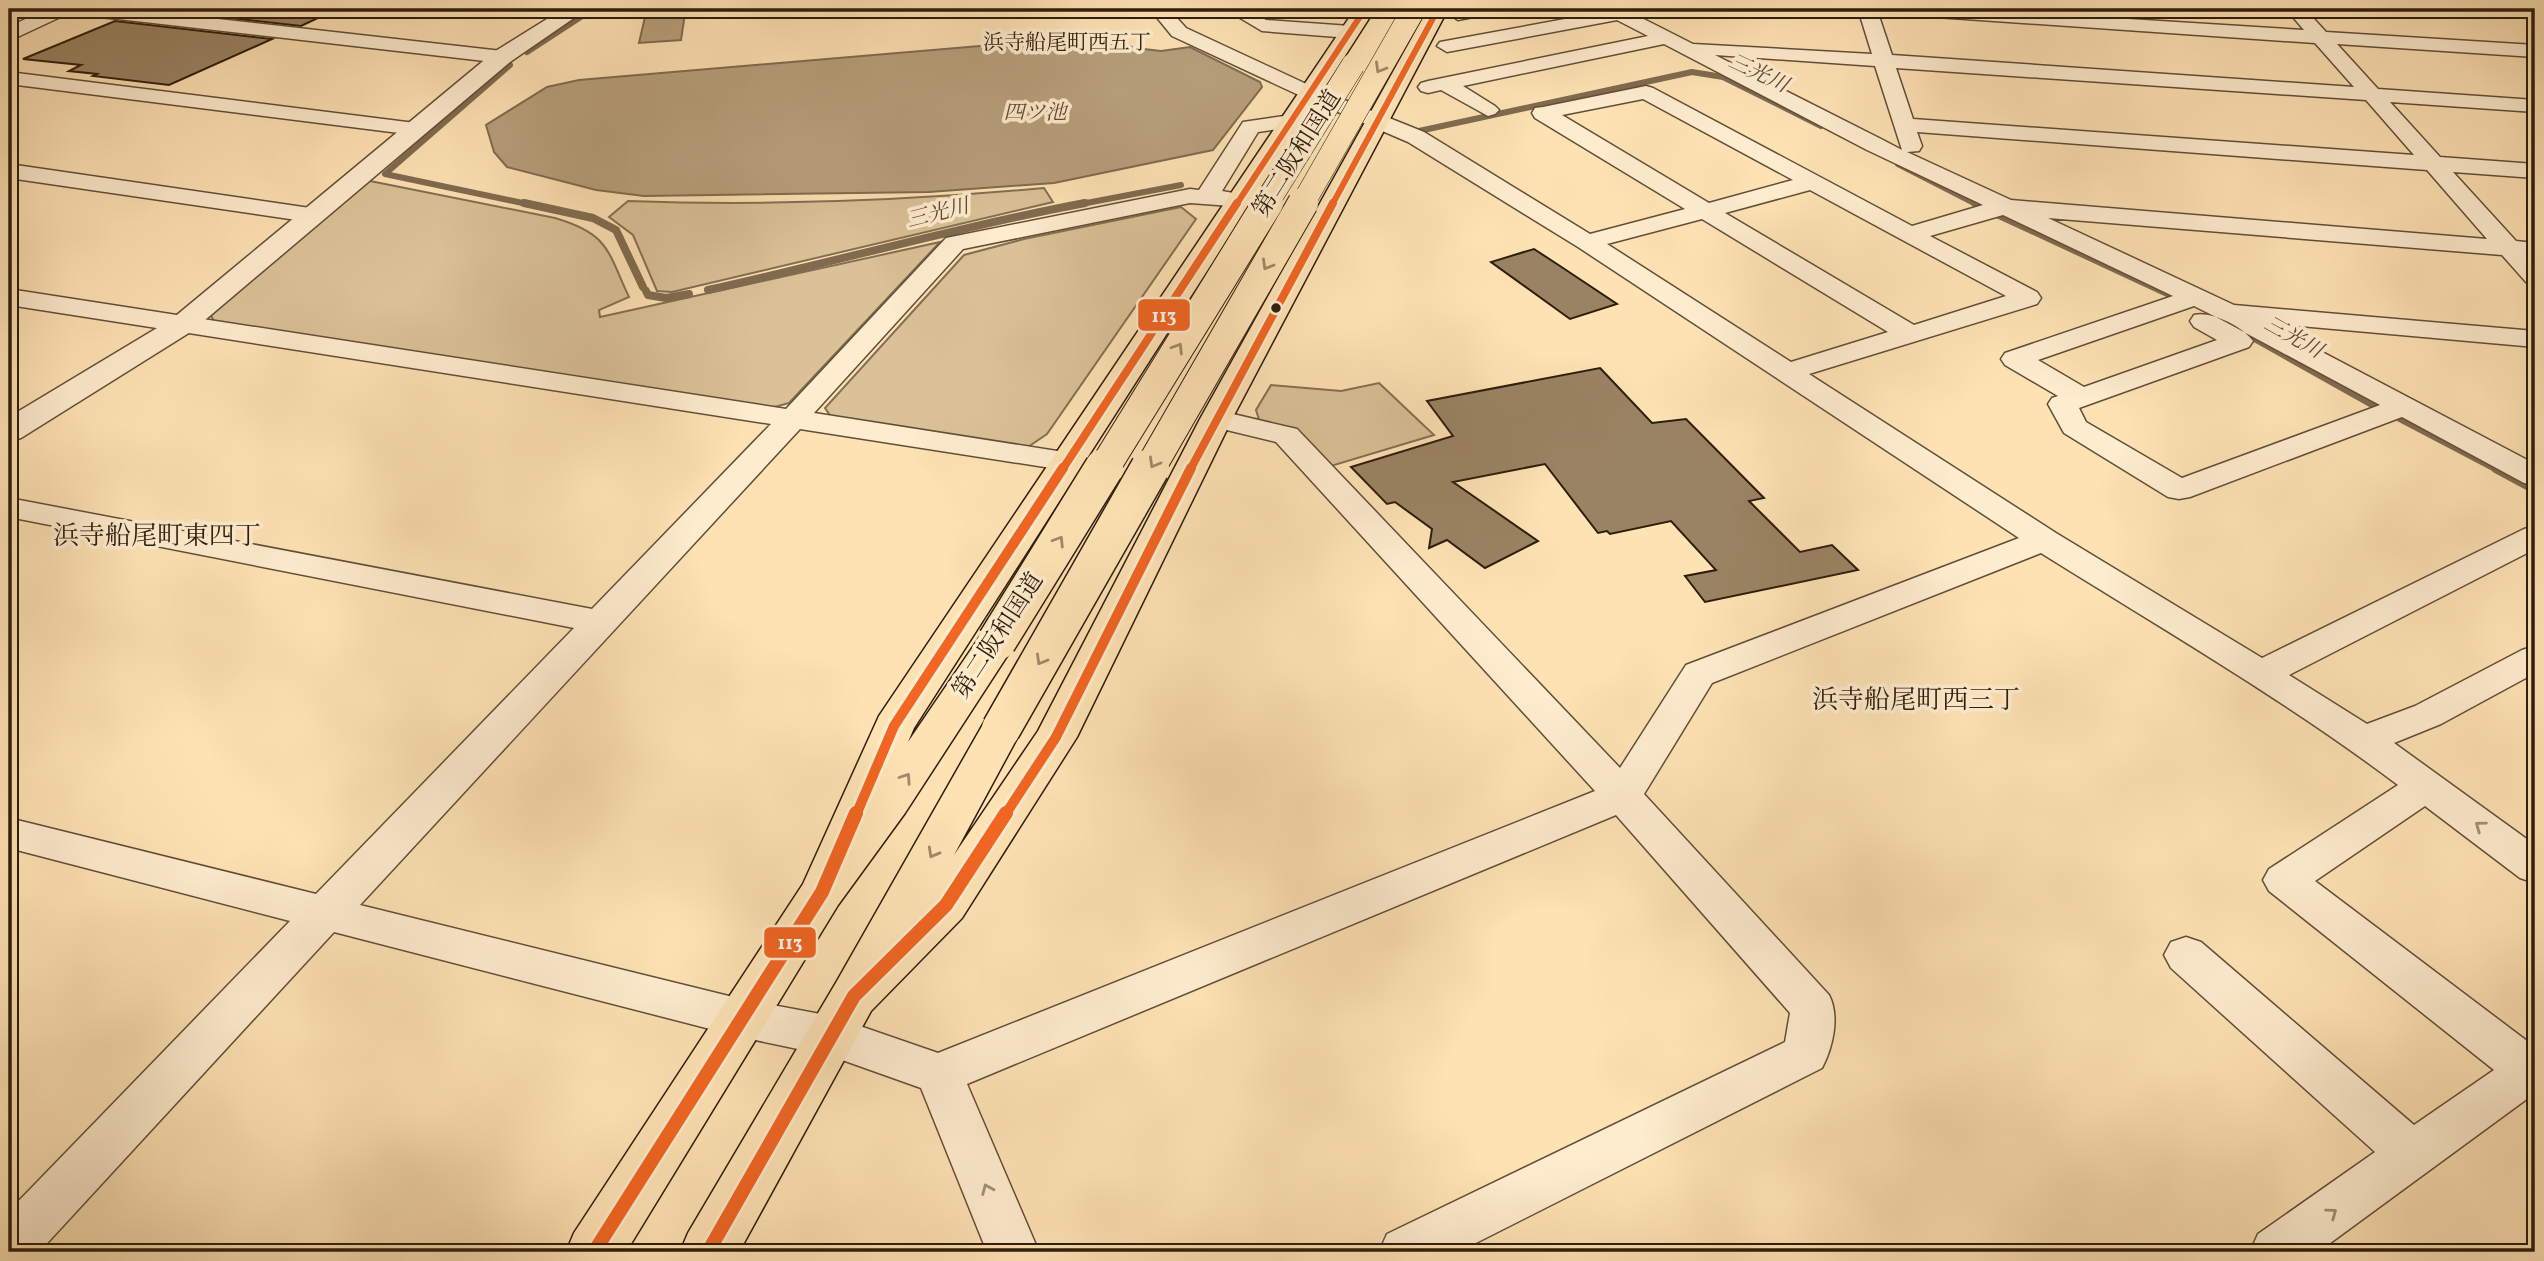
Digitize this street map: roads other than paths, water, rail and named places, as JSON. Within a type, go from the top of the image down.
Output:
[{"type":"highway","points":[[822,892],[894,726],[1070,462],[1222,198],[1291,121],[1365,9]]},
{"type":"highway","name":"第二阪和国道","points":[[594,1252],[822,892],[890,802],[997,641],[1388,9]]},
{"type":"highway","name":"第二阪和国道","points":[[708,1252],[1001,729],[1414,9]]},
{"type":"highway","points":[[842,1016],[946,905],[1056,737],[1216,419],[1378,120],[1448,11]]},
{"type":"street","points":[[9,35],[62,9]]},
{"type":"street","points":[[83,9],[502,57]]},
{"type":"street","points":[[9,431],[182,325],[310,215],[502,57],[577,9]]},
{"type":"street","points":[[1159,9],[1178,32],[1416,138],[1587,242],[2044,540],[2364,740],[2535,867]]},
{"type":"street","points":[[1234,9],[1262,25],[1350,32]]},
{"type":"street","points":[[1448,11],[1487,9]]},
{"type":"street","points":[[1867,9],[1917,166]]},
{"type":"street","points":[[1883,9],[2109,16],[2320,37],[2535,51]]},
{"type":"street","points":[[1447,46],[1615,11],[1917,166],[1993,210],[2185,301],[2239,341],[2062,404],[2074,427],[2179,490],[2402,407]]},
{"type":"street","points":[[2289,11],[2325,15]]},
{"type":"street","points":[[2289,11],[2320,37],[2535,278]]},
{"type":"street","points":[[2481,25],[2509,50]]},
{"type":"street","points":[[1488,110],[1437,85],[1666,38]]},
{"type":"street","points":[[1685,47],[2535,106]]},
{"type":"street","points":[[1595,52],[1628,72]]},
{"type":"street","points":[[1520,68],[1552,87]]},
{"type":"street","points":[[9,78],[415,129]]},
{"type":"street","points":[[1786,373],[2028,298],[1646,92],[1543,113],[1910,334]]},
{"type":"street","points":[[1905,125],[2535,171]]},
{"type":"street","points":[[9,171],[310,215]]},
{"type":"street","points":[[1587,242],[1814,183]]},
{"type":"street","points":[[9,1247],[793,419],[954,243],[1191,196],[1222,198]]},
{"type":"street","points":[[1909,234],[1993,210],[2535,250]]},
{"type":"street","points":[[9,298],[1070,462]]},
{"type":"street","points":[[2081,397],[2015,359],[2185,301],[2225,311],[2535,339]]},
{"type":"street","points":[[2225,311],[2535,476]]},
{"type":"street","points":[[1216,419],[1286,435],[1623,796],[1813,1008],[1806,1054],[1405,1252]]},
{"type":"street","points":[[9,507],[601,622]]},
{"type":"street","points":[[2261,674],[2535,536]]},
{"type":"street","points":[[939,1074],[1623,796],[1699,674],[2044,540]]},
{"type":"street","points":[[2364,740],[2428,715],[2535,658]]},
{"type":"street","points":[[2276,1252],[2532,1069],[2284,880],[2426,786]]},
{"type":"street","points":[[9,833],[741,1018],[842,1016],[939,1074],[1013,1252]]},
{"type":"street","points":[[2186,955],[2413,1155]]},
{"type":"water","points":[[685,13],[681,40],[639,43],[645,17]]},
{"type":"water","name":"四ツ池","points":[[1097,36],[1135,48],[1161,51],[1190,47],[1260,82],[1262,87],[1213,150],[1054,183],[929,192],[644,196],[596,190],[507,167],[494,152],[486,125],[547,87],[579,80]]},
{"type":"waterway","name":"三光川","points":[[527,52],[593,9]]},
{"type":"waterway","name":"三光川","points":[[510,65],[385,174],[532,205]]},
{"type":"waterway","name":"三光川","points":[[1419,131],[1692,72],[1723,77],[1821,126]]},
{"type":"waterway","name":"三光川","points":[[1898,164],[1978,205]]},
{"type":"waterway","name":"三光川","points":[[1076,205],[1181,185]]},
{"type":"waterway","name":"三光川","points":[[524,203],[593,218],[616,230],[643,287]]},
{"type":"waterway","name":"三光川","points":[[708,290],[1085,203]]},
{"type":"waterway","name":"三光川","points":[[1975,203],[1980,206]]},
{"type":"waterway","name":"三光川","points":[[1995,213],[2174,296]]},
{"type":"waterway","name":"三光川","points":[[646,291],[648,295],[666,298],[689,294]]},
{"type":"waterway","name":"三光川","points":[[2212,314],[2374,405]]},
{"type":"waterway","name":"三光川","points":[[2396,416],[2499,470]]},
{"type":"waterway","name":"三光川","points":[[2496,468],[2535,489]]},
{"type":"district","name":"浜寺船尾町西五丁","points":[[1067,43]]},
{"type":"district","name":"浜寺船尾町東四丁","points":[[157,537]]},
{"type":"district","name":"浜寺船尾町西三丁","points":[[1916,701]]}]
